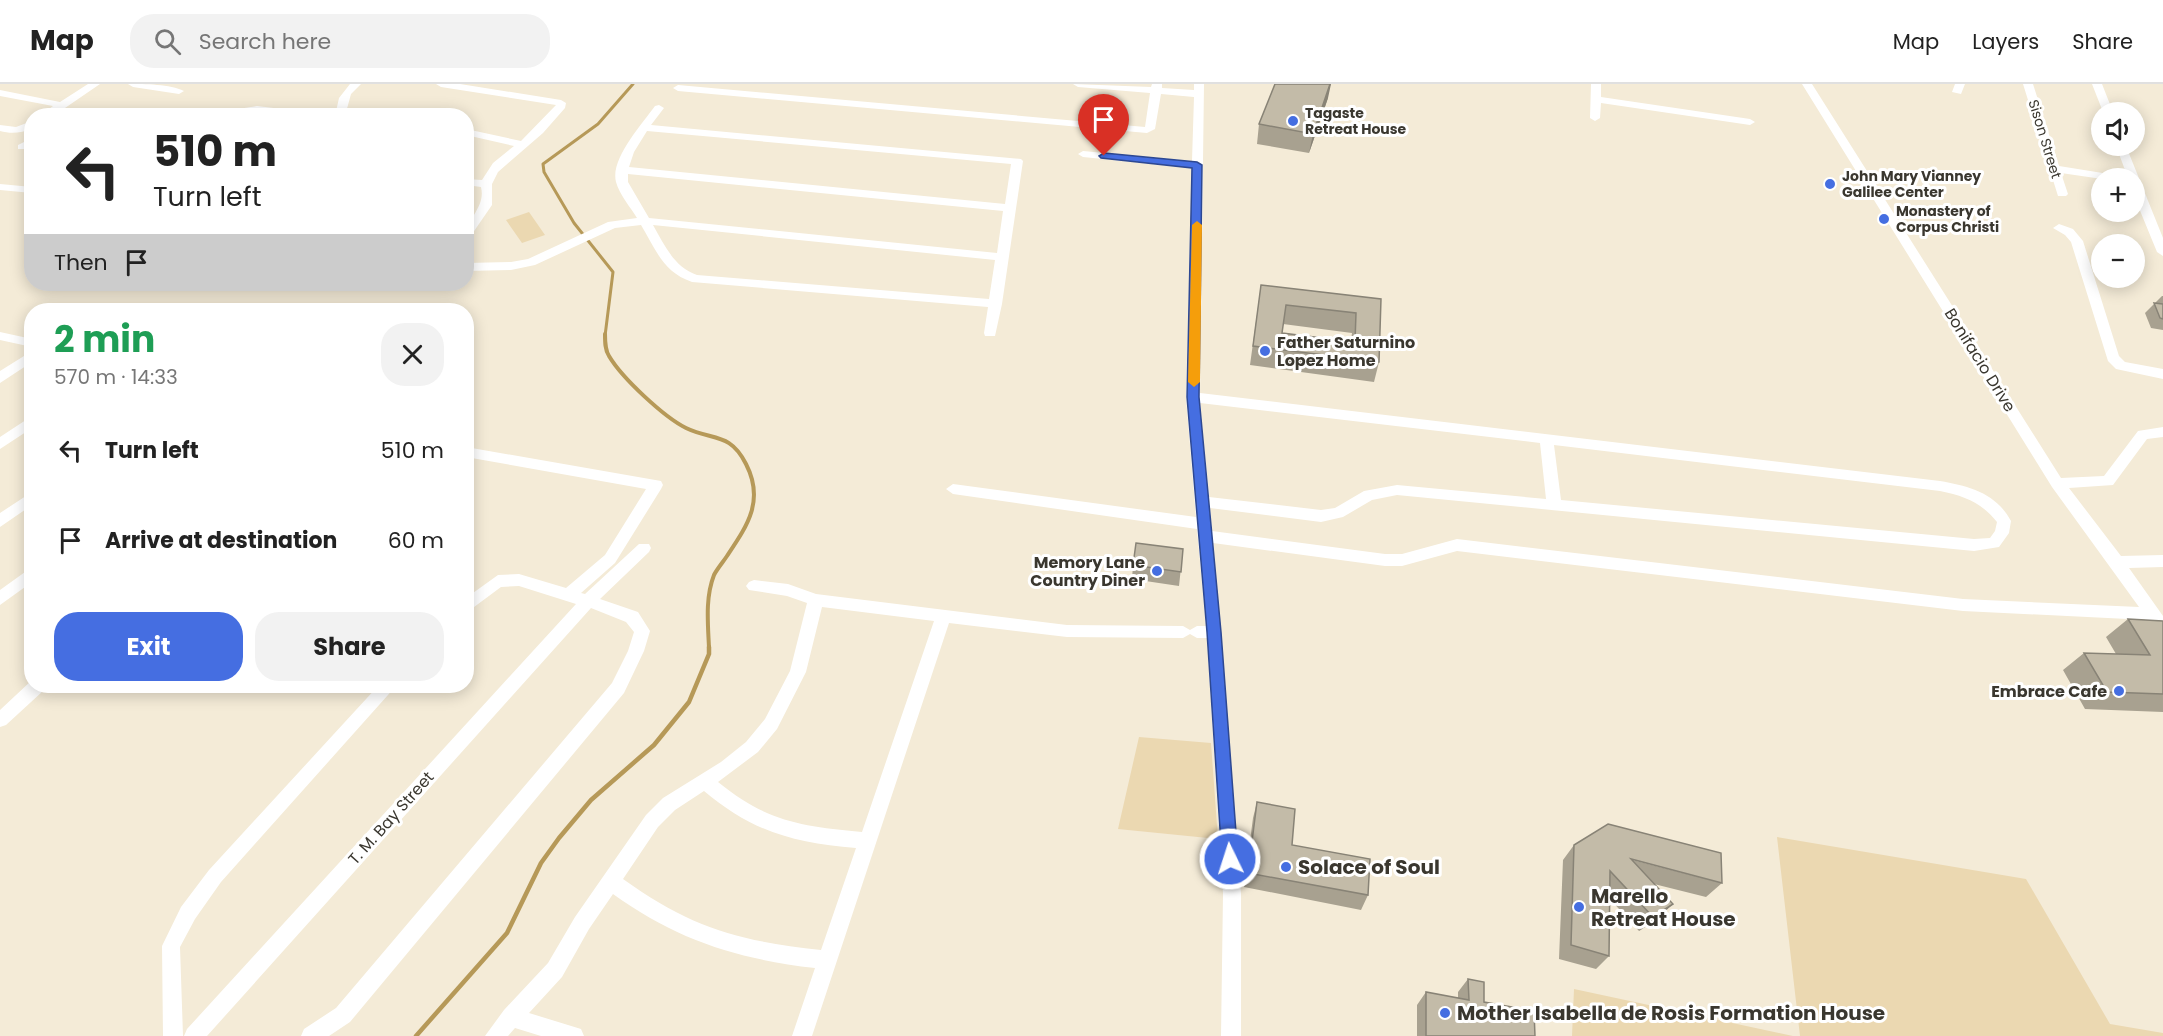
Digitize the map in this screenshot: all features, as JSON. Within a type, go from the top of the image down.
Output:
[{"type":"street","points":[[59,107],[95,84]]},
{"type":"street","points":[[134,84],[179,91]]},
{"type":"street","points":[[341,108],[343,99],[350,88],[356,84]]},
{"type":"street","points":[[441,84],[561,103],[545,125],[523,145],[500,161],[486,184]]},
{"type":"street","points":[[760,95],[766,84]]},
{"type":"street","points":[[1078,84],[1199,89],[1193,397],[1204,530],[1198,632],[1232,894],[1231,1036]]},
{"type":"street","points":[[1594,118],[1596,84]]},
{"type":"street","name":"Bonifacio Drive","points":[[1807,84],[2057,483],[2117,562],[2163,629]]},
{"type":"street","name":"Sison Street","points":[[2028,84],[2062,195]]},
{"type":"street","points":[[2097,84],[2104,102]]},
{"type":"street","points":[[678,88],[1149,130],[1156,87]]},
{"type":"street","points":[[0,93],[62,108]]},
{"type":"street","points":[[1595,99],[1750,122]]},
{"type":"street","points":[[659,108],[626,158],[621,170],[622,182],[670,264],[681,274],[696,279],[996,304]]},
{"type":"street","points":[[0,129],[14,131],[24,128]]},
{"type":"street","points":[[645,128],[1017,161],[990,333]]},
{"type":"street","points":[[474,133],[523,145]]},
{"type":"street","points":[[1083,154],[1197,165]]},
{"type":"street","points":[[2055,169],[2091,174]]},
{"type":"street","points":[[621,170],[1009,208]]},
{"type":"street","points":[[474,183],[486,184]]},
{"type":"street","points":[[474,215],[489,204],[490,195],[486,184]]},
{"type":"street","points":[[0,187],[24,189]]},
{"type":"street","points":[[2145,208],[2163,252]]},
{"type":"street","points":[[2148,215],[2163,217]]},
{"type":"street","points":[[474,267],[521,264],[612,225],[644,221],[1001,257]]},
{"type":"street","points":[[2059,228],[2069,232],[2077,241],[2113,358],[2121,366],[2163,374]]},
{"type":"street","points":[[0,336],[24,341]]},
{"type":"street","points":[[0,378],[24,361]]},
{"type":"street","points":[[1193,397],[1940,486],[1969,492],[1992,505],[2004,521],[2002,533],[1994,543],[1974,545],[1397,490],[1369,495],[1338,513],[1321,516],[1201,501]]},
{"type":"street","points":[[0,444],[24,427]]},
{"type":"street","points":[[2057,483],[2108,481],[2143,435],[2163,432]]},
{"type":"street","points":[[1546,439],[1554,504]]},
{"type":"street","points":[[474,453],[656,485],[610,559],[568,595]]},
{"type":"street","points":[[953,489],[1385,560],[1402,561],[1457,545],[1963,605],[2152,614]]},
{"type":"street","points":[[0,521],[24,503]]},
{"type":"street","name":"T. M. Bay Street","points":[[194,1036],[588,601],[617,571],[644,549]]},
{"type":"street","points":[[2117,562],[2163,561]]},
{"type":"street","points":[[0,598],[24,579]]},
{"type":"street","points":[[311,1036],[342,1015],[618,688],[636,651],[642,631],[632,617],[519,580],[498,581],[474,601]]},
{"type":"street","points":[[754,586],[788,590],[816,600],[1067,631],[1198,632]]},
{"type":"street","points":[[495,1036],[555,970],[610,881],[652,821],[669,804],[705,782],[752,747],[771,724],[798,672],[816,600]]},
{"type":"street","points":[[802,1036],[943,616]]},
{"type":"street","points":[[0,720],[29,693]]},
{"type":"street","points":[[173,1036],[171,946],[188,913],[215,876],[382,693]]},
{"type":"street","points":[[705,782],[727,801],[753,817],[771,824],[799,834],[868,841]]},
{"type":"street","points":[[610,881],[647,908],[689,930],[733,945],[782,955],[828,960]]},
{"type":"street","points":[[511,1017],[574,1036]]},
{"type":"shaded area","points":[[529,212],[545,235],[522,243],[506,220]]},
{"type":"shaded area","points":[[1139,737],[1211,743],[1218,839],[1118,829]]},
{"type":"shaded area","points":[[1777,837],[2026,879],[2110,1024],[2163,1033],[2163,1036],[1800,1036]]},
{"type":"shaded area","points":[[1574,989],[1793,1036],[1572,1036]]},
{"type":"building","name":"Tagaste Retreat House","points":[[1275,84],[1330,84],[1313,134],[1259,124]]},
{"type":"building","points":[[1261,285],[1381,299],[1379,362],[1253,346]],"holes":[[[1286,305],[1356,313],[1355,342],[1282,333]]]},
{"type":"building","points":[[2154,303],[2163,304],[2163,319],[2160,318]]},
{"type":"building","points":[[1136,543],[1183,549],[1181,572],[1133,565]]},
{"type":"building","points":[[2128,619],[2163,621],[2163,694],[2107,692],[2084,653],[2150,655]]},
{"type":"building","name":"Solace of Soul","points":[[1257,802],[1295,809],[1292,845],[1370,859],[1368,895],[1248,873]]},
{"type":"building","points":[[1608,824],[1721,853],[1722,883],[1631,859],[1673,904],[1653,917],[1610,871],[1609,956],[1571,945],[1574,845]]},
{"type":"building","points":[[1468,979],[1484,982],[1484,1002],[1534,1011],[1535,1036],[1426,1036],[1426,992],[1469,1000]]},
{"type":"waterway","points":[[605,335],[613,272],[574,223],[544,172],[543,164],[598,124],[633,84]]},
{"type":"waterway","points":[[605,335],[608,354],[633,386],[677,423],[696,432],[720,439],[734,447],[746,464],[751,477],[754,490],[751,513],[741,534],[715,573],[711,584],[708,611],[709,648]]},
{"type":"waterway","points":[[416,1036],[507,933],[541,863],[559,838],[591,800],[654,745],[689,702],[709,654],[709,648]]},
{"type":"slow traffic","points":[[1194,382],[1197,225]]},
{"type":"place","name":"Tagaste Retreat House","points":[[1293,121]]},
{"type":"place","name":"John Mary Vianney Galilee Center","points":[[1830,184]]},
{"type":"place","name":"Monastery of Corpus Christi","points":[[1884,219]]},
{"type":"place","name":"Father Saturnino Lopez Home","points":[[1265,351]]},
{"type":"place","name":"Memory Lane Country Diner","points":[[1157,571]]},
{"type":"place","name":"Embrace Cafe","points":[[2119,691]]},
{"type":"place","name":"Solace of Soul","points":[[1286,867]]},
{"type":"place","name":"Marello Retreat House","points":[[1579,907]]},
{"type":"place","name":"Mother Isabella de Rosis Formation House","points":[[1445,1013]]},
{"type":"route","points":[[1104,156],[1197,165],[1197,288],[1193,397],[1214,632],[1230,859]]}]
